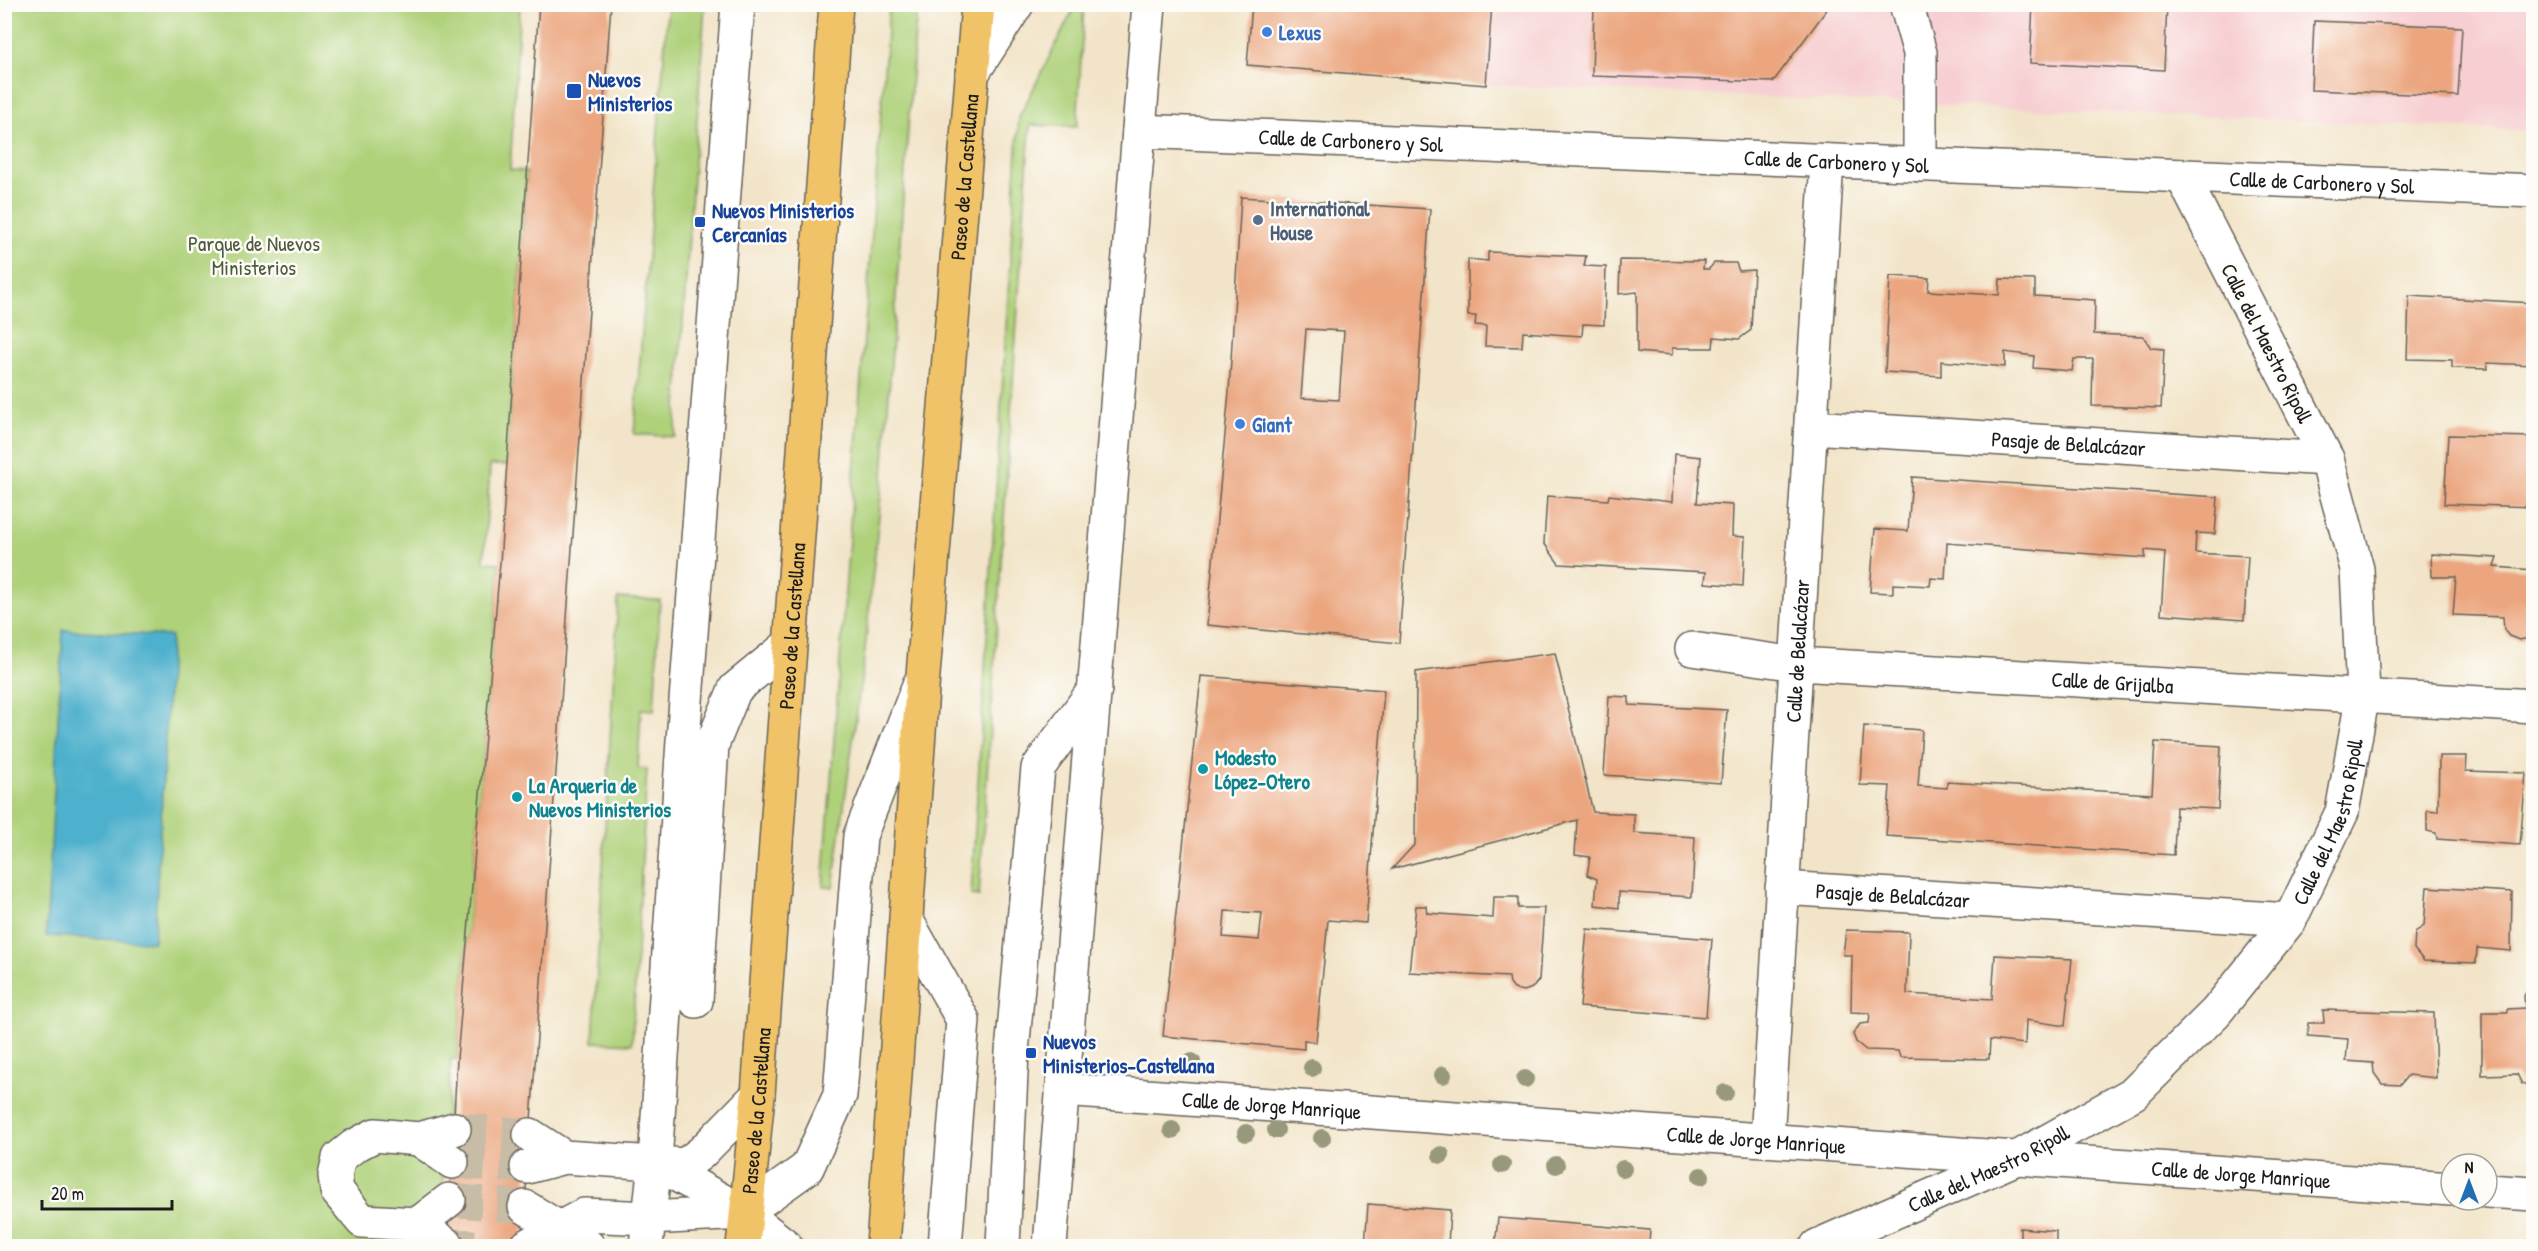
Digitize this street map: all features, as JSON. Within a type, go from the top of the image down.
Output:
[{"type":"highway","name":"Paseo de la Castellana","points":[[742,1246],[758,1095],[836,4]]},
{"type":"highway","name":"Paseo de la Castellana","points":[[883,1246],[923,675],[978,4]]},
{"type":"street","points":[[648,1232],[655,1162],[683,741],[738,4]]},
{"type":"street","points":[[818,4],[834,40]]},
{"type":"street","name":"Paseo de la Castellana","points":[[972,75],[1017,4]]},
{"type":"street","points":[[1050,1246],[1149,4]]},
{"type":"street","points":[[1906,4],[1920,53],[1920,165]]},
{"type":"street","name":"Calle de Carbonero y Sol","points":[[1139,131],[2534,191]]},
{"type":"street","name":"Calle de Belalcázar","points":[[1767,1140],[1827,161]]},
{"type":"street","name":"Calle del Maestro Ripoll","points":[[1816,1246],[2018,1158],[2134,1093],[2216,1012],[2290,920],[2342,812],[2363,694],[2356,569],[2326,459],[2182,176]]},
{"type":"street","name":"Pasaje de Belalcázar","points":[[1811,427],[2326,459]]},
{"type":"street","points":[[696,1001],[712,745],[735,689],[790,644]]},
{"type":"street","name":"Calle de Grijalba","points":[[1692,649],[1797,664],[2363,694],[2534,706]]},
{"type":"street","points":[[527,1246],[584,1215],[648,1232],[744,1213],[807,1168],[840,1095],[860,836],[923,675]]},
{"type":"street","points":[[1003,1246],[1012,1052],[1038,768],[1095,689]]},
{"type":"street","name":"Pasaje de Belalcázar","points":[[1782,888],[2290,920]]},
{"type":"street","points":[[907,921],[963,1020],[945,1246]]},
{"type":"street","name":"Calle de Jorge Manrique","points":[[1062,1090],[2439,1188]]},
{"type":"street","points":[[527,1167],[564,1157],[685,1165],[701,1153],[758,1095]]},
{"type":"street","points":[[447,1245],[418,1224],[362,1221],[337,1191],[335,1175],[339,1158],[354,1146],[375,1136],[419,1139],[454,1129]]},
{"type":"street","points":[[530,1135],[564,1157]]},
{"type":"street","points":[[419,1139],[452,1162]]},
{"type":"street","points":[[655,1162],[744,1213],[786,1246]]},
{"type":"street","points":[[2499,1192],[2534,1194]]},
{"type":"street","points":[[418,1224],[449,1200]]},
{"type":"street","points":[[525,1208],[588,1246]]},
{"type":"shaded area","points":[[1492,5],[2533,5],[2533,131],[1486,85]]},
{"type":"green space","points":[[1076,4],[1084,5],[1077,127],[1030,125],[979,896],[971,895],[1019,117]]},
{"type":"green space","name":"Parque de Nuevos Ministerios","points":[[5,5],[520,5],[510,170],[527,171],[507,465],[490,465],[484,562],[500,563],[457,1059],[451,1059],[439,1246],[5,1246]]},
{"type":"green space","points":[[668,5],[705,5],[675,437],[634,434]]},
{"type":"green space","points":[[889,5],[917,5],[883,476],[864,659],[833,887],[823,887]]},
{"type":"green space","points":[[618,598],[660,600],[654,710],[641,709],[638,768],[647,769],[632,1044],[593,1042]]},
{"type":"water","points":[[63,630],[171,636],[154,942],[46,936]]},
{"type":"building","name":"La Arqueria de Nuevos Ministerios","points":[[539,4],[611,4],[522,1246],[447,1246],[457,1059],[500,563]]},
{"type":"building","points":[[1252,4],[1492,4],[1486,85],[1247,65]]},
{"type":"building","points":[[1594,4],[1831,4],[1773,82],[1592,76]]},
{"type":"building","points":[[2033,4],[2167,4],[2164,70],[2030,63]]},
{"type":"building","points":[[2314,21],[2462,27],[2458,96],[2311,90]]},
{"type":"building","points":[[1241,197],[1430,209],[1399,643],[1207,625],[1229,392]],"holes":[[[1306,329],[1344,331],[1339,400],[1301,398]]]},
{"type":"building","points":[[1488,252],[1586,256],[1584,266],[1606,267],[1604,325],[1583,324],[1582,336],[1523,332],[1522,347],[1485,346],[1486,326],[1475,325],[1476,316],[1468,316],[1468,259],[1488,261]]},
{"type":"building","points":[[1620,260],[1704,261],[1703,269],[1709,269],[1714,263],[1736,263],[1739,271],[1754,270],[1751,330],[1739,339],[1714,337],[1713,348],[1672,348],[1672,355],[1637,352],[1637,292],[1619,294]]},
{"type":"building","points":[[1890,276],[1929,278],[1928,291],[1999,295],[2000,279],[2035,280],[2035,296],[2095,300],[2094,334],[2143,336],[2151,348],[2164,349],[2161,408],[2092,406],[2093,359],[2074,359],[2072,371],[2033,368],[2034,356],[2005,352],[2005,367],[1941,361],[1941,376],[1885,372]]},
{"type":"building","points":[[2409,296],[2534,303],[2534,365],[2487,363],[2488,369],[2452,368],[2452,360],[2407,359]]},
{"type":"building","points":[[2448,435],[2534,437],[2534,507],[2444,504]]},
{"type":"building","points":[[1674,454],[1701,457],[1697,503],[1733,505],[1732,536],[1745,537],[1743,586],[1705,583],[1706,572],[1559,564],[1544,543],[1547,496],[1608,500],[1609,495],[1672,502]]},
{"type":"building","points":[[1912,477],[2218,497],[2215,534],[2196,533],[2195,553],[2248,556],[2244,620],[2161,614],[2165,552],[2145,550],[2145,558],[1947,543],[1945,579],[1931,578],[1930,586],[1893,584],[1893,593],[1870,592],[1875,529],[1908,531]]},
{"type":"building","points":[[2431,554],[2497,558],[2494,567],[2534,570],[2534,632],[2529,638],[2519,640],[2509,636],[2504,630],[2503,617],[2453,615],[2456,577],[2432,577]]},
{"type":"building","points":[[1555,653],[1593,812],[1634,814],[1634,833],[1695,837],[1692,897],[1619,892],[1619,908],[1595,905],[1597,879],[1587,875],[1590,857],[1575,855],[1577,820],[1392,869],[1415,844],[1416,672]]},
{"type":"building","points":[[1201,676],[1384,690],[1366,923],[1328,920],[1316,1042],[1304,1040],[1304,1049],[1163,1036]],"holes":[[[1225,911],[1262,913],[1259,940],[1223,937]]]},
{"type":"building","points":[[1609,696],[1629,697],[1629,705],[1727,710],[1721,783],[1604,775]]},
{"type":"building","points":[[1864,726],[1922,730],[1918,786],[1947,788],[1947,782],[2152,794],[2155,742],[2221,746],[2218,809],[2176,807],[2174,855],[1886,836],[1890,786],[1860,785]]},
{"type":"building","points":[[2439,756],[2467,756],[2466,771],[2526,773],[2520,845],[2437,839],[2436,833],[2427,831],[2427,810],[2438,811]]},
{"type":"building","points":[[2427,887],[2512,892],[2511,951],[2477,948],[2476,963],[2424,961],[2414,949],[2415,932],[2424,926]]},
{"type":"building","points":[[1494,897],[1518,897],[1518,908],[1544,908],[1539,980],[1532,988],[1524,991],[1514,989],[1509,977],[1409,972],[1416,906],[1426,906],[1427,913],[1493,918]]},
{"type":"building","points":[[1587,929],[1712,939],[1706,1017],[1580,1007]]},
{"type":"building","points":[[1846,930],[1909,932],[1907,994],[1992,999],[1995,955],[2072,959],[2065,1026],[2026,1020],[2025,1044],[1990,1040],[1989,1059],[1900,1057],[1898,1051],[1866,1050],[1856,1042],[1853,1034],[1860,1024],[1869,1023],[1870,1013],[1851,1012],[1852,955],[1843,955]]},
{"type":"building","points":[[2534,977],[2534,1087],[2531,1088],[2522,1084],[2517,1074],[2482,1075],[2482,1012],[2508,1012],[2508,1009],[2525,1008],[2524,996]]},
{"type":"building","points":[[2323,1010],[2434,1013],[2436,1078],[2408,1075],[2400,1085],[2382,1084],[2374,1073],[2373,1063],[2346,1061],[2348,1039],[2308,1036],[2309,1023],[2324,1023]]},
{"type":"building","points":[[1368,1204],[1450,1210],[1448,1246],[1365,1246]]},
{"type":"building","points":[[1498,1218],[1650,1230],[1649,1243],[1643,1246],[1495,1246]]},
{"type":"building","points":[[2020,1228],[2056,1231],[2056,1246],[2020,1246]]},
{"type":"tunnel","points":[[454,1129],[530,1135]]},
{"type":"tunnel","points":[[452,1162],[527,1167]]},
{"type":"tunnel","points":[[449,1200],[525,1207]]},
{"type":"tunnel","points":[[447,1245],[475,1246]]},
{"type":"place","name":"Lexus","points":[[1267,32]]},
{"type":"place","name":"Nuevos Ministerios","points":[[574,91]]},
{"type":"place","name":"International House","points":[[1258,220]]},
{"type":"place","name":"Nuevos Ministerios Cercanías","points":[[700,222]]},
{"type":"place","name":"Giant","points":[[1240,424]]},
{"type":"place","name":"Modesto López-Otero","points":[[1203,769]]},
{"type":"place","name":"La Arqueria de Nuevos Ministerios","points":[[517,797]]},
{"type":"place","name":"Nuevos Ministerios-Castellana","points":[[1031,1053]]}]
